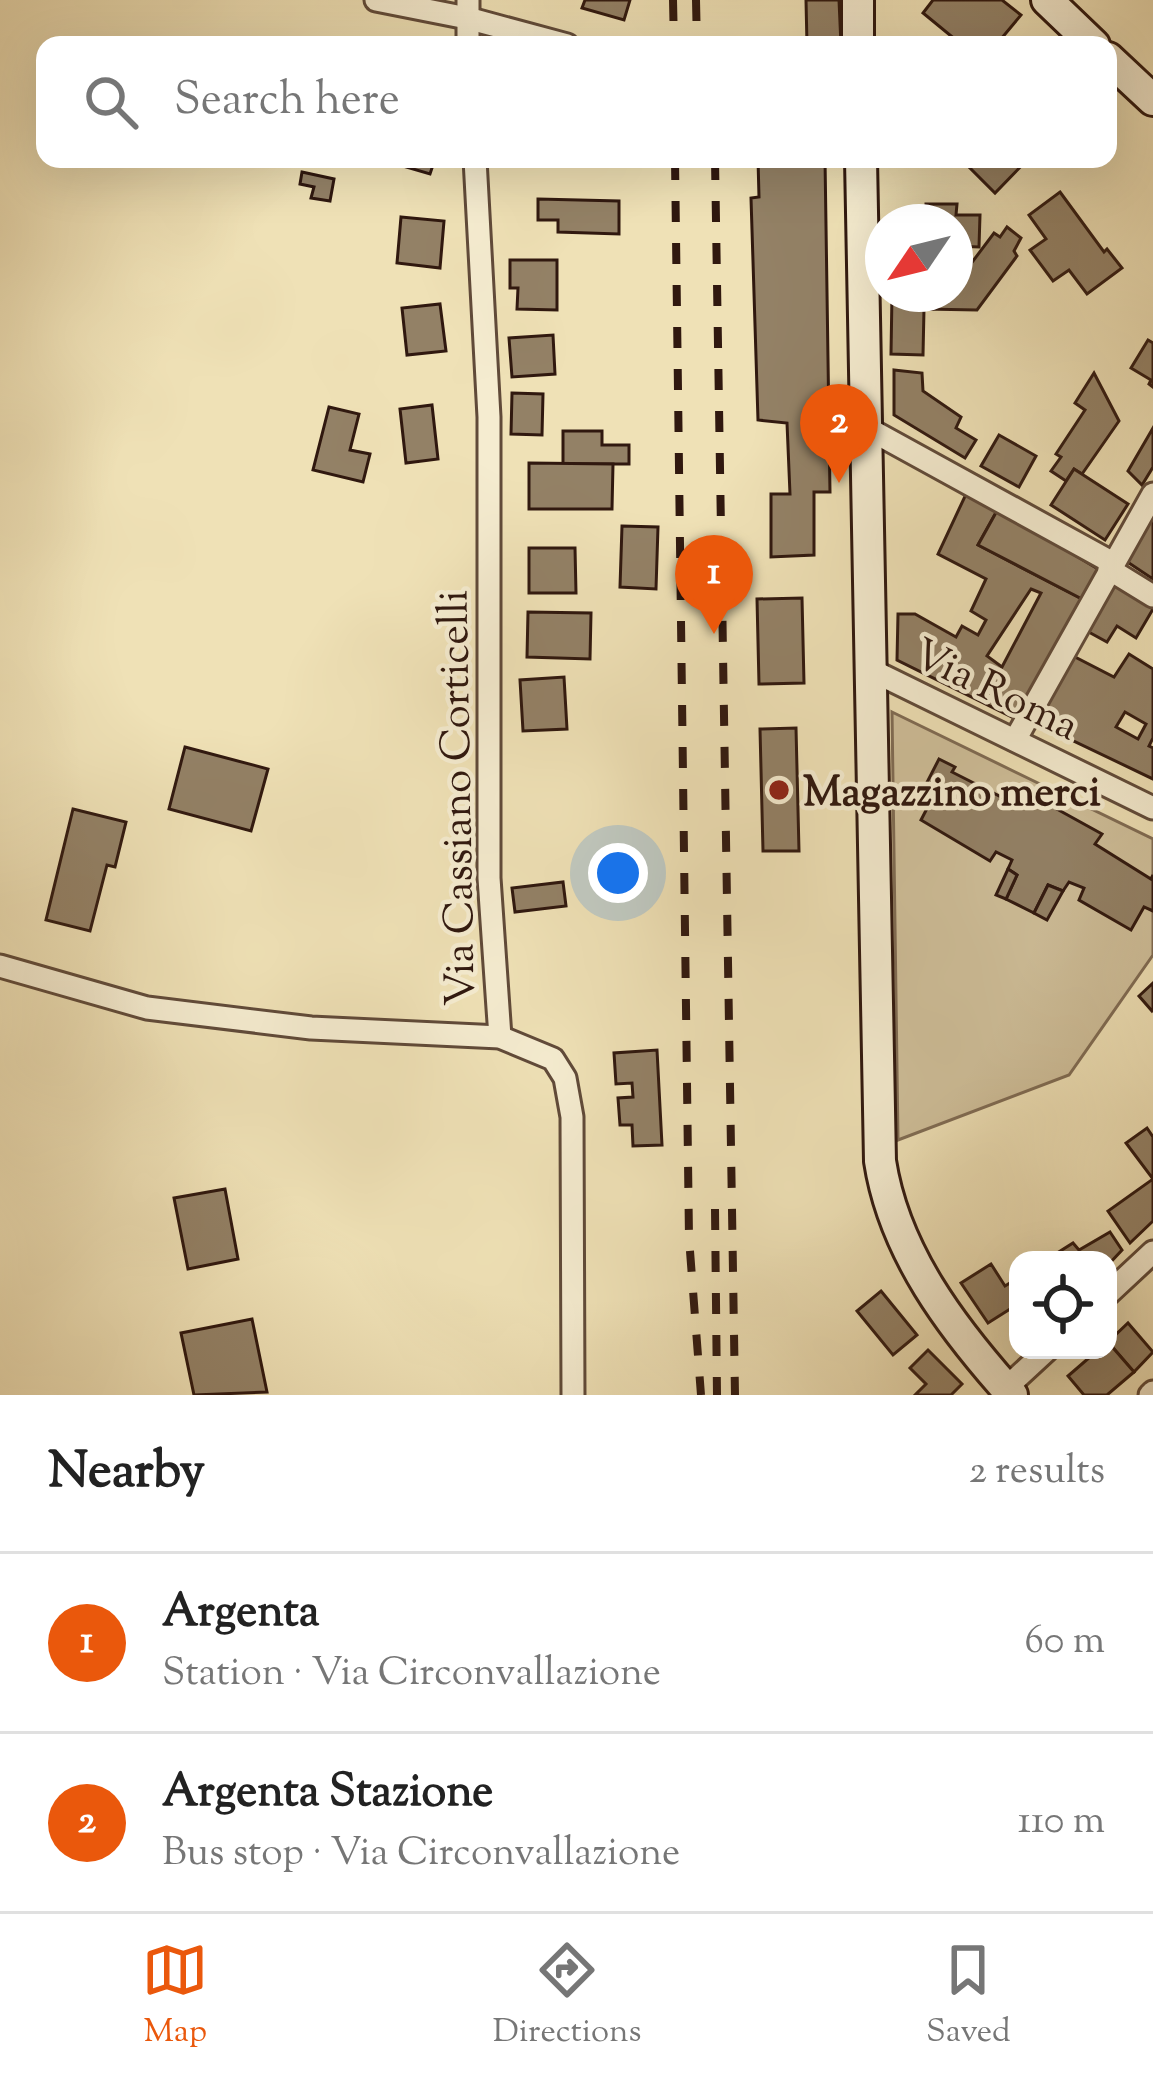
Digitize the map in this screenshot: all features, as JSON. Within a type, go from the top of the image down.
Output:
[{"type":"street","points":[[376,0],[468,9],[542,36]]},
{"type":"street","points":[[858,36],[859,0]]},
{"type":"street","points":[[1047,0],[1085,36]]},
{"type":"street","points":[[1117,66],[1153,100]]},
{"type":"street","name":"Via Cassiano Corticelli","points":[[475,168],[489,417],[489,878],[500,1036],[553,1059],[568,1090],[575,1180],[573,1395]]},
{"type":"street","points":[[860,168],[878,1129],[884,1187],[906,1249],[940,1303],[1009,1392],[1039,1359]]},
{"type":"street","points":[[867,428],[1111,566],[1153,596]]},
{"type":"street","points":[[1015,740],[1153,494]]},
{"type":"street","name":"Via Roma","points":[[871,670],[1153,808]]},
{"type":"street","points":[[0,966],[146,1008],[311,1028],[500,1036]]},
{"type":"street","points":[[1117,1286],[1153,1252]]},
{"type":"shaded area","points":[[892,712],[1153,839],[1153,955],[1069,1075],[898,1140]]},
{"type":"building","points":[[585,0],[630,0],[624,20],[582,8]]},
{"type":"building","points":[[806,0],[839,0],[841,36],[807,36]]},
{"type":"building","points":[[933,0],[1002,0],[1021,15],[1004,36],[951,36],[923,13]]},
{"type":"building","points":[[758,168],[825,168],[830,492],[814,492],[814,555],[771,557],[771,494],[790,494],[787,423],[758,420],[751,198],[759,197]]},
{"type":"building","points":[[970,168],[1019,168],[995,193]]},
{"type":"building","points":[[302,172],[334,179],[330,201],[311,198],[314,187],[300,184]]},
{"type":"building","points":[[1060,192],[1104,252],[1107,249],[1122,268],[1087,294],[1069,270],[1053,281],[1030,250],[1046,239],[1029,215]]},
{"type":"building","points":[[538,199],[619,201],[619,234],[558,232],[558,220],[538,220]]},
{"type":"building","points":[[973,215],[980,215],[979,247],[973,247]]},
{"type":"building","points":[[401,217],[444,221],[440,268],[397,263]]},
{"type":"building","points":[[1007,227],[1021,238],[1014,251],[1017,256],[973,310],[973,261],[994,233],[1000,237]]},
{"type":"building","points":[[510,260],[557,260],[557,310],[517,309],[518,288],[510,288]]},
{"type":"building","points":[[440,304],[446,351],[407,355],[402,308]]},
{"type":"building","points":[[892,312],[924,312],[923,355],[891,354]]},
{"type":"building","points":[[553,335],[555,374],[512,377],[509,338]]},
{"type":"building","points":[[1148,340],[1153,343],[1153,387],[1151,380],[1131,368]]},
{"type":"building","points":[[894,370],[922,373],[923,391],[961,417],[956,428],[976,440],[965,458],[894,415]]},
{"type":"building","points":[[1094,373],[1119,421],[1082,474],[1074,469],[1066,481],[1051,471],[1061,457],[1056,454],[1085,410],[1075,403]]},
{"type":"building","points":[[512,393],[543,394],[542,435],[511,434]]},
{"type":"building","points":[[432,405],[438,459],[406,463],[400,409]]},
{"type":"building","points":[[329,407],[359,414],[350,450],[370,454],[363,482],[313,470]]},
{"type":"building","points":[[1153,428],[1153,467],[1142,485],[1128,471]]},
{"type":"building","points":[[563,431],[602,431],[602,445],[629,445],[629,464],[563,464]]},
{"type":"building","points":[[999,435],[1036,456],[1019,487],[981,466]]},
{"type":"building","points":[[529,463],[613,464],[612,509],[529,509]]},
{"type":"building","points":[[1074,469],[1128,504],[1105,540],[1051,505]]},
{"type":"building","points":[[967,492],[998,509],[978,545],[1082,599],[1018,720],[897,660],[898,614],[915,614],[956,637],[962,626],[978,635],[986,620],[971,611],[986,579],[938,554]],"holes":[[[1031,589],[1041,593],[1002,667],[987,656]]]},
{"type":"building","points":[[998,509],[1098,569],[1082,599],[978,545]]},
{"type":"building","points":[[1153,519],[1153,579],[1126,561]]},
{"type":"building","points":[[622,526],[658,527],[656,589],[620,587]]},
{"type":"building","points":[[529,548],[575,548],[576,593],[529,593]]},
{"type":"building","points":[[1114,582],[1153,609],[1136,638],[1117,626],[1107,642],[1085,630]]},
{"type":"building","points":[[802,598],[804,683],[759,684],[757,599]]},
{"type":"building","points":[[528,612],[591,613],[590,659],[527,657]]},
{"type":"building","points":[[1129,654],[1153,669],[1149,746],[1153,748],[1153,779],[1034,722],[1073,656],[1114,677]],"holes":[[[1125,712],[1146,724],[1138,739],[1116,727]]]},
{"type":"building","points":[[564,677],[567,729],[523,731],[520,680]]},
{"type":"building","name":"Magazzino merci","points":[[796,728],[799,851],[763,851],[760,729]]},
{"type":"building","points":[[185,747],[268,769],[251,831],[169,809]]},
{"type":"building","points":[[939,759],[955,767],[952,772],[1019,806],[1026,792],[1102,834],[1095,844],[1151,879],[1153,875],[1153,911],[1144,907],[1131,930],[1079,900],[1084,888],[1069,882],[1063,891],[1048,885],[1034,913],[1006,899],[1017,875],[1008,869],[1012,860],[996,852],[990,861],[921,820],[933,797],[922,792]]},
{"type":"building","points":[[73,809],[126,822],[115,867],[107,865],[90,931],[46,920]]},
{"type":"building","points":[[1008,869],[1017,875],[1006,899],[996,895]]},
{"type":"building","points":[[563,882],[566,906],[515,912],[512,888]]},
{"type":"building","points":[[1048,885],[1063,891],[1047,920],[1034,913]]},
{"type":"building","points":[[1153,983],[1153,1010],[1152,1011],[1139,996]]},
{"type":"building","points":[[657,1050],[662,1145],[633,1146],[632,1125],[620,1125],[618,1098],[633,1097],[632,1083],[616,1084],[614,1053]]},
{"type":"building","points":[[1147,1128],[1153,1137],[1153,1179],[1126,1143]]},
{"type":"building","points":[[1153,1179],[1153,1221],[1130,1243],[1108,1211]]},
{"type":"building","points":[[225,1189],[238,1259],[188,1269],[174,1198]]},
{"type":"building","points":[[1110,1232],[1122,1250],[1117,1255],[1117,1251],[1060,1251],[1073,1243],[1079,1250]]},
{"type":"building","points":[[991,1264],[1005,1286],[1009,1284],[1009,1310],[988,1323],[961,1283]]},
{"type":"building","points":[[881,1291],[917,1335],[893,1355],[857,1311]]},
{"type":"building","points":[[252,1319],[267,1392],[194,1395],[181,1333]]},
{"type":"building","points":[[1128,1323],[1153,1352],[1134,1372],[1117,1352],[1117,1333]]},
{"type":"building","points":[[928,1350],[962,1384],[951,1395],[915,1395],[926,1384],[910,1368]]},
{"type":"building","points":[[1117,1352],[1134,1372],[1107,1395],[1084,1395],[1068,1376],[1088,1359],[1117,1359]]},
{"type":"railway","points":[[673,0],[674,36]]},
{"type":"railway","points":[[696,0],[697,36]]},
{"type":"railway","points":[[675,168],[689,1238],[701,1395]]},
{"type":"railway","points":[[715,168],[735,1395]]},
{"type":"railway","points":[[715,1209],[717,1395]]},
{"type":"place","name":"Argenta Stazione","points":[[839,483]]},
{"type":"place","name":"Argenta","points":[[714,634]]},
{"type":"place","name":"Magazzino merci","points":[[779,790]]}]
